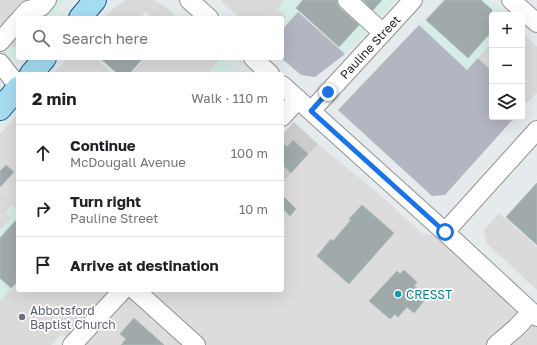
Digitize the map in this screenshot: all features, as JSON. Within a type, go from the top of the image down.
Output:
[{"type":"main road","points":[[33,72],[43,60]]},
{"type":"main road","points":[[0,109],[16,89]]},
{"type":"street","points":[[23,16],[28,10],[41,7],[48,0]]},
{"type":"street","points":[[189,0],[207,16]]},
{"type":"street","points":[[347,0],[383,33]]},
{"type":"street","name":"Pauline Street","points":[[284,115],[304,105],[383,33],[414,0]]},
{"type":"street","points":[[511,0],[537,23]]},
{"type":"street","points":[[0,42],[16,23]]},
{"type":"street","points":[[255,60],[268,72]]},
{"type":"street","points":[[0,63],[16,84]]},
{"type":"street","points":[[284,87],[445,232],[534,315],[518,326],[496,345]]},
{"type":"street","points":[[445,232],[537,130]]},
{"type":"street","points":[[72,345],[121,292]]},
{"type":"street","points":[[137,292],[196,345]]},
{"type":"shaded area","points":[[0,0],[68,0],[64,5],[62,4],[53,16],[16,16],[16,60],[0,79]]},
{"type":"shaded area","points":[[0,0],[26,0],[29,2],[33,0],[56,0],[58,2],[43,16],[16,16],[16,47],[15,48],[8,43],[4,49],[13,64],[1,77]]},
{"type":"shaded area","points":[[125,0],[153,0],[163,5],[177,16],[151,16],[146,11],[141,16],[106,16]]},
{"type":"shaded area","points":[[220,0],[396,0],[345,54],[299,12],[284,28],[284,16],[237,16]]},
{"type":"shaded area","points":[[282,0],[284,1],[277,9],[286,16],[284,18],[284,16],[238,16],[221,1]]},
{"type":"shaded area","points":[[442,0],[489,0],[503,12],[489,12],[489,68],[478,58],[467,70],[419,25]]},
{"type":"shaded area","points":[[298,12],[345,54],[315,77],[301,75],[283,60],[284,28]]},
{"type":"shaded area","points":[[419,25],[467,70],[478,58],[489,68],[489,120],[512,120],[445,195],[432,196],[338,110]]},
{"type":"shaded area","points":[[525,36],[537,47],[537,93],[527,103],[525,101]]},
{"type":"shaded area","points":[[489,46],[489,68],[478,58]]},
{"type":"shaded area","points":[[66,60],[98,60],[111,72],[55,72]]},
{"type":"shaded area","points":[[143,60],[219,60],[209,72],[133,72]]},
{"type":"shaded area","points":[[219,60],[225,60],[238,72],[209,72]]},
{"type":"shaded area","points":[[16,116],[16,209],[0,195],[0,134]]},
{"type":"shaded area","points":[[294,122],[318,144],[284,181],[284,133]]},
{"type":"shaded area","points":[[318,144],[372,188],[423,234],[447,237],[537,320],[537,345],[74,345],[11,288],[16,283],[16,292],[284,292],[284,181]]},
{"type":"shaded area","points":[[0,192],[13,204],[5,213],[11,218],[0,230]]},
{"type":"shaded area","points":[[0,195],[16,209],[16,283],[0,301]]},
{"type":"shaded area","points":[[499,213],[537,247],[537,290],[486,243],[484,230]]},
{"type":"shaded area","name":"Abbotsford Baptist Church","points":[[11,288],[62,334],[51,345],[0,345],[0,301]]},
{"type":"building","points":[[303,0],[337,0],[337,4],[340,8],[359,25],[339,47],[296,8]]},
{"type":"building","points":[[363,0],[382,0],[373,10]]},
{"type":"building","points":[[445,0],[481,0],[492,10],[492,12],[489,12],[489,34],[468,58],[426,20]]},
{"type":"building","points":[[102,60],[141,60],[131,72],[116,72]]},
{"type":"building","points":[[293,140],[308,154],[291,173],[284,166],[284,144],[287,147]]},
{"type":"building","points":[[6,165],[14,172],[0,187],[0,171]]},
{"type":"building","points":[[537,183],[537,245],[506,217]]},
{"type":"building","points":[[284,197],[296,209],[290,216],[284,210]]},
{"type":"building","points":[[362,205],[394,233],[349,284],[317,256],[331,239],[333,241],[351,220],[349,219]]},
{"type":"building","points":[[16,220],[16,283],[11,288],[0,278],[0,238]]},
{"type":"building","name":"CRESST","points":[[404,270],[417,282],[414,286],[422,292],[418,296],[424,301],[414,313],[407,307],[398,317],[395,314],[390,319],[369,301],[397,271],[400,274]]},
{"type":"building","points":[[134,318],[164,345],[121,345],[126,339],[120,334]]},
{"type":"place","name":"CRESST","points":[[398,294]]},
{"type":"place","name":"Abbotsford Baptist Church","points":[[22,317]]},
{"type":"route","points":[[328,92],[311,111],[445,232]]}]
